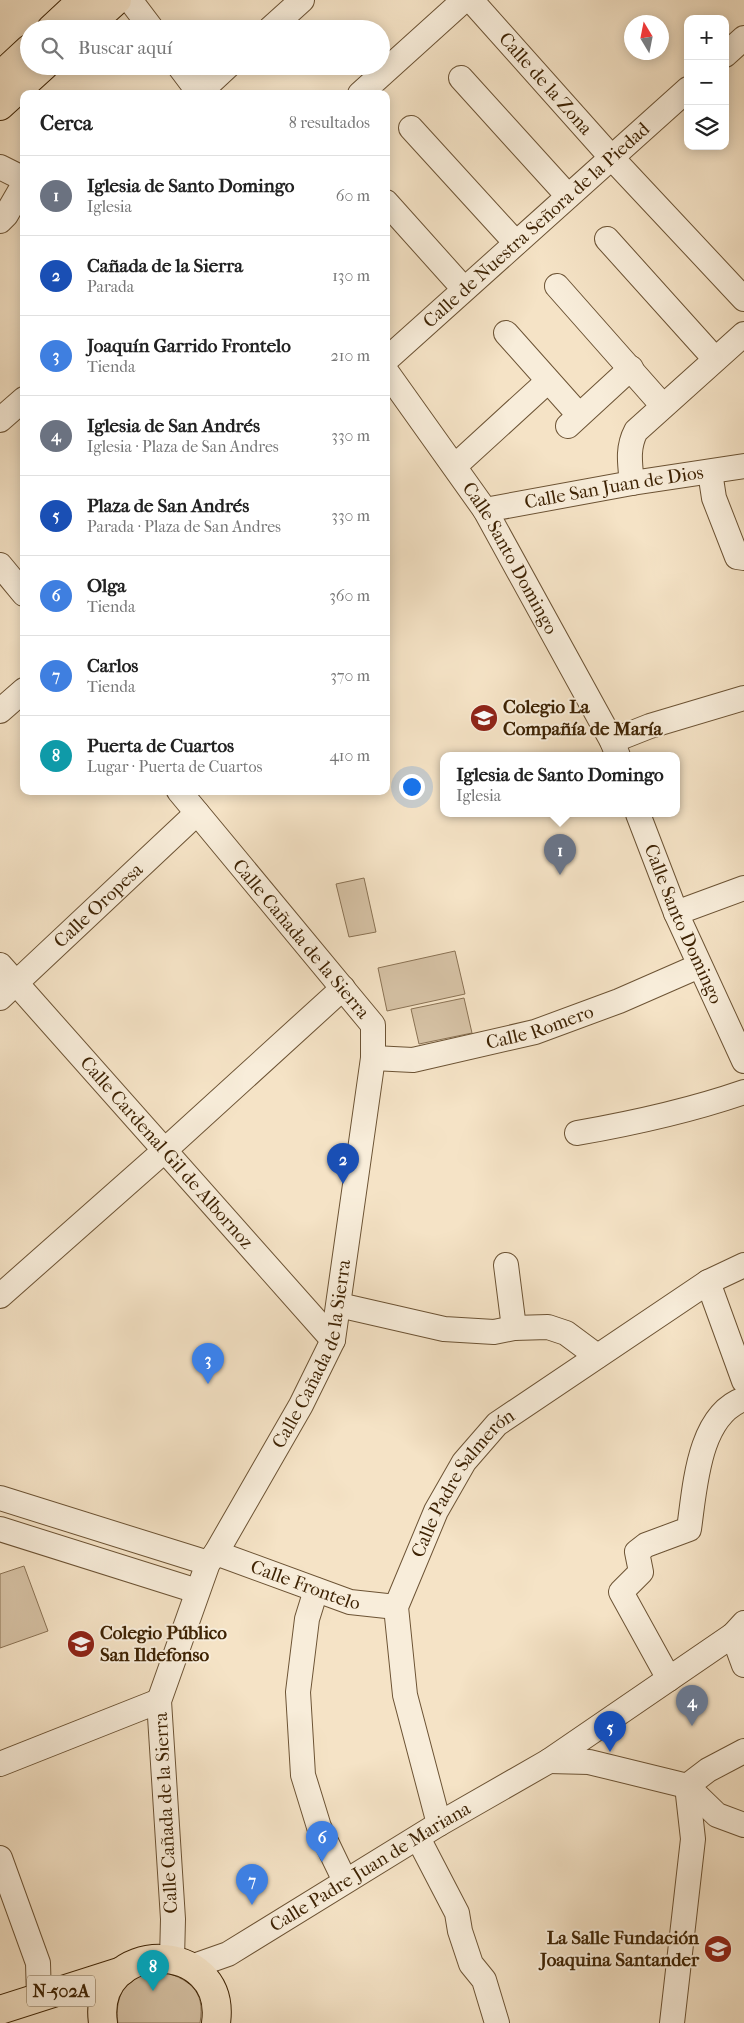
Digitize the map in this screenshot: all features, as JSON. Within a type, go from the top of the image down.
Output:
[{"type":"main road","points":[[61,20],[82,0]]},
{"type":"main road","points":[[95,20],[117,0]]},
{"type":"main road","points":[[0,76],[20,57]]},
{"type":"main road","points":[[0,106],[34,75]]},
{"type":"main road","name":"N-502A","points":[[0,2010],[122,1971],[148,1958],[182,1963]]},
{"type":"main road","points":[[182,1963],[209,1986],[218,2018]]},
{"type":"main road","name":"N-502A","points":[[103,2023],[102,2012],[106,1994],[122,1971]]},
{"type":"street","points":[[130,0],[145,20]]},
{"type":"street","points":[[280,20],[302,0]]},
{"type":"street","points":[[390,67],[464,0]]},
{"type":"street","name":"Calle de la Zona","points":[[472,0],[611,156],[744,299]]},
{"type":"street","points":[[729,51],[744,38]]},
{"type":"street","points":[[186,75],[197,90]]},
{"type":"street","points":[[202,90],[218,75]]},
{"type":"street","points":[[364,90],[381,75]]},
{"type":"street","points":[[461,78],[568,196]]},
{"type":"street","name":"Calle de Nuestra Señora de la Piedad","points":[[390,356],[684,92]]},
{"type":"street","points":[[411,128],[516,243]]},
{"type":"street","points":[[0,166],[20,177]]},
{"type":"street","points":[[0,221],[6,215],[20,191]]},
{"type":"street","points":[[390,206],[464,289]]},
{"type":"street","points":[[607,239],[715,359]]},
{"type":"street","points":[[557,286],[663,406]]},
{"type":"street","points":[[506,333],[548,381],[573,420],[631,368]]},
{"type":"street","points":[[632,483],[630,442],[636,430],[744,334]]},
{"type":"street","name":"Calle Santo Domingo","points":[[390,377],[485,510],[615,749]]},
{"type":"street","points":[[455,466],[548,381]]},
{"type":"street","points":[[0,420],[20,402]]},
{"type":"street","name":"Calle San Juan de Dios","points":[[485,510],[632,483],[744,466]]},
{"type":"street","points":[[710,472],[714,498],[737,557],[744,558]]},
{"type":"street","points":[[0,565],[20,589]]},
{"type":"street","points":[[0,711],[20,694]]},
{"type":"street","points":[[615,749],[650,726],[744,698]]},
{"type":"street","name":"Calle Cañada de la Sierra","points":[[182,795],[373,1025],[373,1058],[333,1340],[301,1405],[212,1558],[197,1591],[160,1701],[173,1919],[182,1963]]},
{"type":"street","name":"Calle Oropesa","points":[[8,991],[196,814]]},
{"type":"street","name":"Calle Santo Domingo","points":[[639,817],[676,913],[744,1060]]},
{"type":"street","points":[[676,913],[744,888]]},
{"type":"street","name":"Calle Cardenal Gil de Albornoz","points":[[0,965],[8,991],[164,1151],[333,1340]]},
{"type":"street","name":"Calle Romero","points":[[373,1058],[413,1060],[535,1032],[619,1001],[699,966]]},
{"type":"street","points":[[0,1296],[164,1151],[343,988]]},
{"type":"street","points":[[577,1133],[642,1122],[703,1106],[744,1092]]},
{"type":"street","points":[[506,1265],[514,1328]]},
{"type":"street","name":"Calle Padre Salmerón","points":[[439,1824],[404,1695],[396,1607],[436,1511],[464,1462],[497,1424],[708,1282],[744,1265]]},
{"type":"street","points":[[708,1282],[744,1381]]},
{"type":"street","points":[[339,1305],[444,1329],[494,1332],[514,1328],[548,1327],[566,1333],[597,1356]]},
{"type":"street","points":[[669,1679],[620,1592],[641,1572],[637,1552],[646,1545],[689,1529],[700,1458],[720,1414],[734,1402],[744,1399]]},
{"type":"street","name":"Calle Frontelo","points":[[0,1498],[212,1558],[350,1602],[396,1607]]},
{"type":"street","points":[[0,1529],[197,1591]]},
{"type":"street","points":[[316,1590],[307,1619],[298,1692],[304,1775],[319,1827],[346,1881]]},
{"type":"street","points":[[738,1629],[744,1665]]},
{"type":"street","name":"Calle Padre Juan de Mariana","points":[[182,1963],[228,1954],[439,1824],[549,1761],[738,1629]]},
{"type":"street","points":[[0,1764],[160,1701]]},
{"type":"street","points":[[687,1786],[708,1770],[744,1751]]},
{"type":"street","points":[[549,1761],[588,1762],[687,1786],[717,1815],[744,1825]]},
{"type":"street","points":[[672,2023],[694,1839],[687,1786]]},
{"type":"street","points":[[418,1838],[457,1913],[460,1931],[471,1964],[484,1980],[497,2023]]},
{"type":"street","points":[[0,1858],[38,1964],[39,1998]]},
{"type":"shaded area","points":[[364,878],[376,932],[349,937],[336,884]]},
{"type":"shaded area","points":[[455,951],[465,994],[387,1011],[378,968]]},
{"type":"shaded area","points":[[464,998],[472,1033],[419,1044],[411,1009]]},
{"type":"shaded area","points":[[24,1566],[48,1631],[0,1648],[0,1574]]},
{"type":"shaded area","points":[[159,1970],[178,1977],[193,1987],[200,2002],[200,2023],[118,2023],[118,2004],[126,1985],[139,1976]]},
{"type":"place","name":"Colegio La Compañía de María","points":[[484,718]]},
{"type":"place","name":"Iglesia de Santo Domingo","points":[[560,875]]},
{"type":"place","name":"Cañada de la Sierra","points":[[343,1184]]},
{"type":"place","name":"Joaquín Garrido Frontelo","points":[[208,1384]]},
{"type":"place","name":"Colegio Público San Ildefonso","points":[[81,1644]]},
{"type":"place","name":"Iglesia de San Andrés","points":[[692,1726]]},
{"type":"place","name":"Plaza de San Andrés","points":[[610,1752]]},
{"type":"place","name":"Olga","points":[[322,1862]]},
{"type":"place","name":"Carlos","points":[[252,1905]]},
{"type":"place","name":"La Salle Fundación Joaquina Santander","points":[[718,1949]]},
{"type":"place","name":"Puerta de Cuartos","points":[[153,1991]]}]
